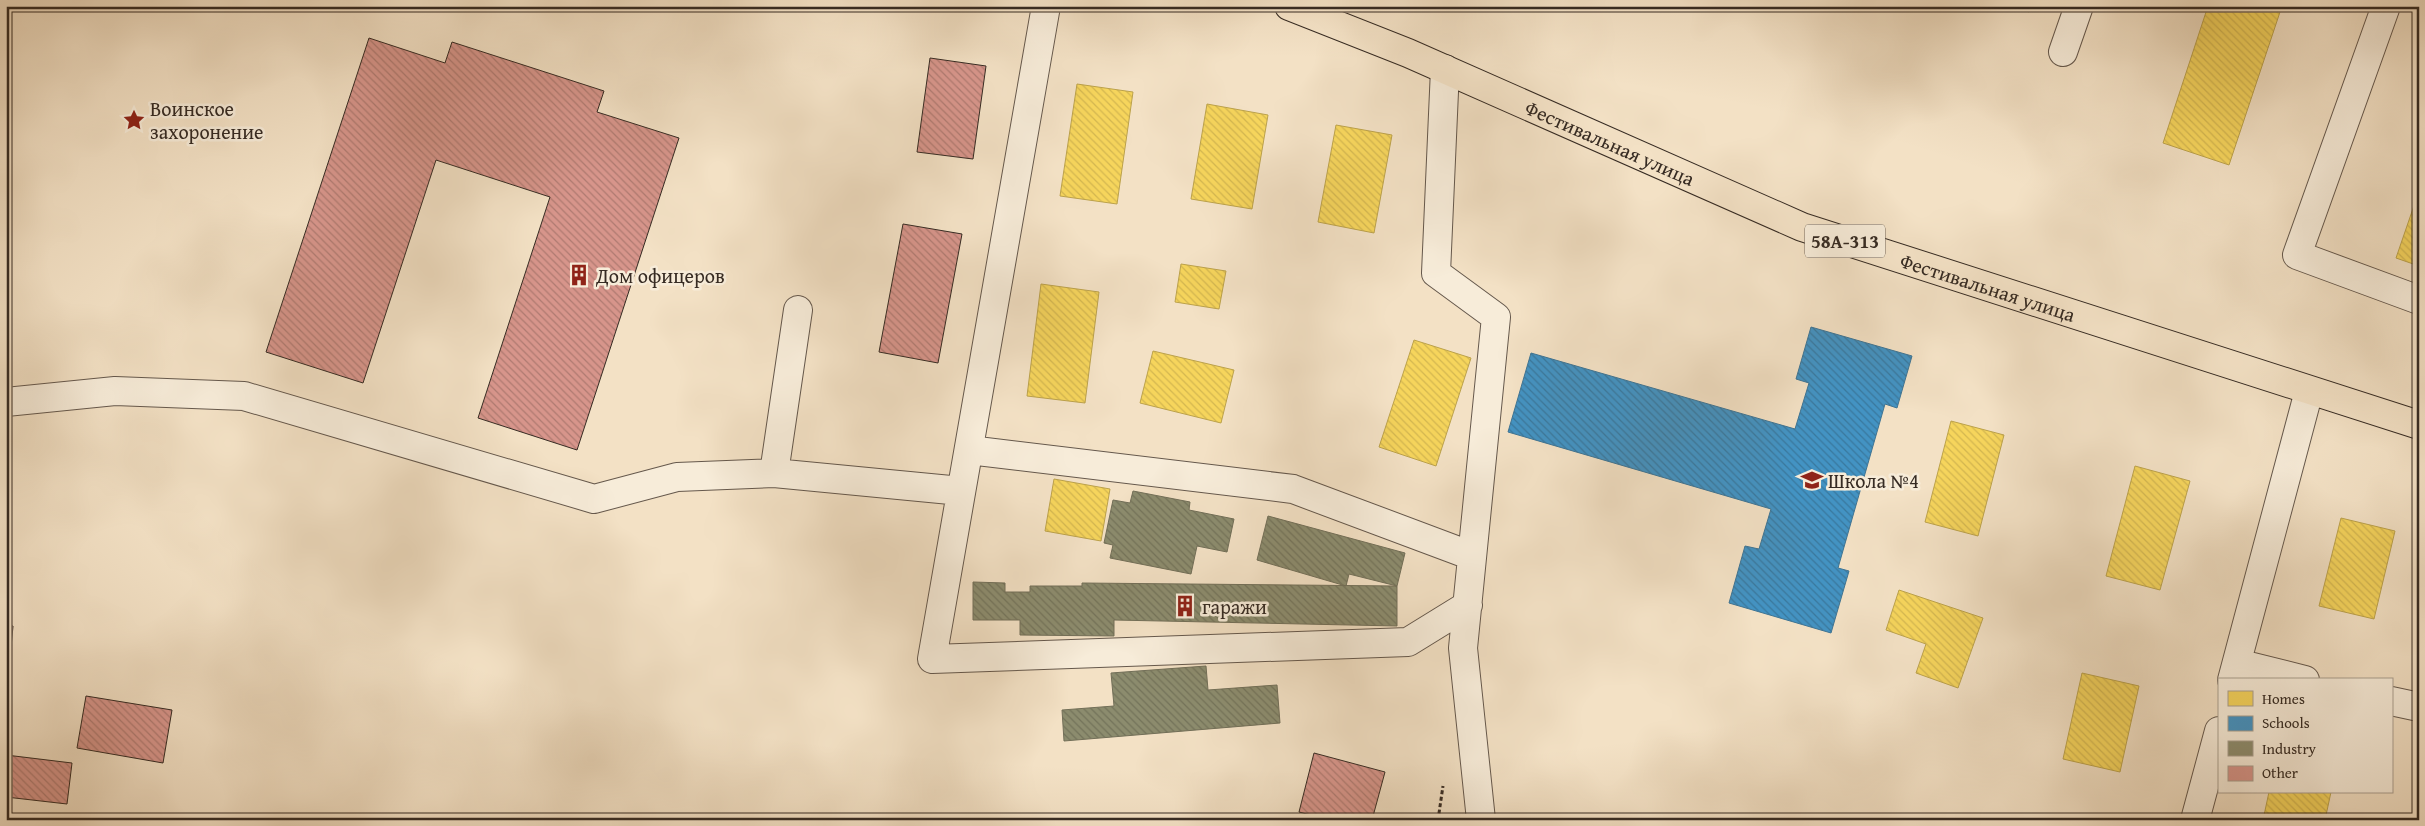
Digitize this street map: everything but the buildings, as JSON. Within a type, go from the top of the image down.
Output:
[{"type":"main road","name":"Фестивальная улица","points":[[1289,6],[1445,69],[1802,227],[2419,425]]},
{"type":"street","points":[[1046,6],[932,659],[1408,642],[1468,605]]},
{"type":"street","points":[[2064,52],[2079,6]]},
{"type":"street","points":[[2386,6],[2297,255],[2419,300]]},
{"type":"street","points":[[1445,69],[1436,272],[1496,317],[1463,648],[1481,820]]},
{"type":"street","points":[[774,473],[798,310]]},
{"type":"street","points":[[6,402],[115,391],[244,396],[594,498],[677,477],[774,473],[961,491]]},
{"type":"street","points":[[2289,678],[2235,671],[2309,391]]},
{"type":"street","points":[[969,450],[1292,489],[1472,556]]},
{"type":"street","points":[[2392,701],[2419,707]]},
{"type":"street","points":[[2195,820],[2218,735]]},
{"type":"place","name":"Воинское захоронение","points":[[134,120]]},
{"type":"place","name":"Дом офицеров","points":[[579,275]]},
{"type":"place","name":"Школа №4","points":[[1812,480]]},
{"type":"place","name":"гаражи","points":[[1185,606]]}]
